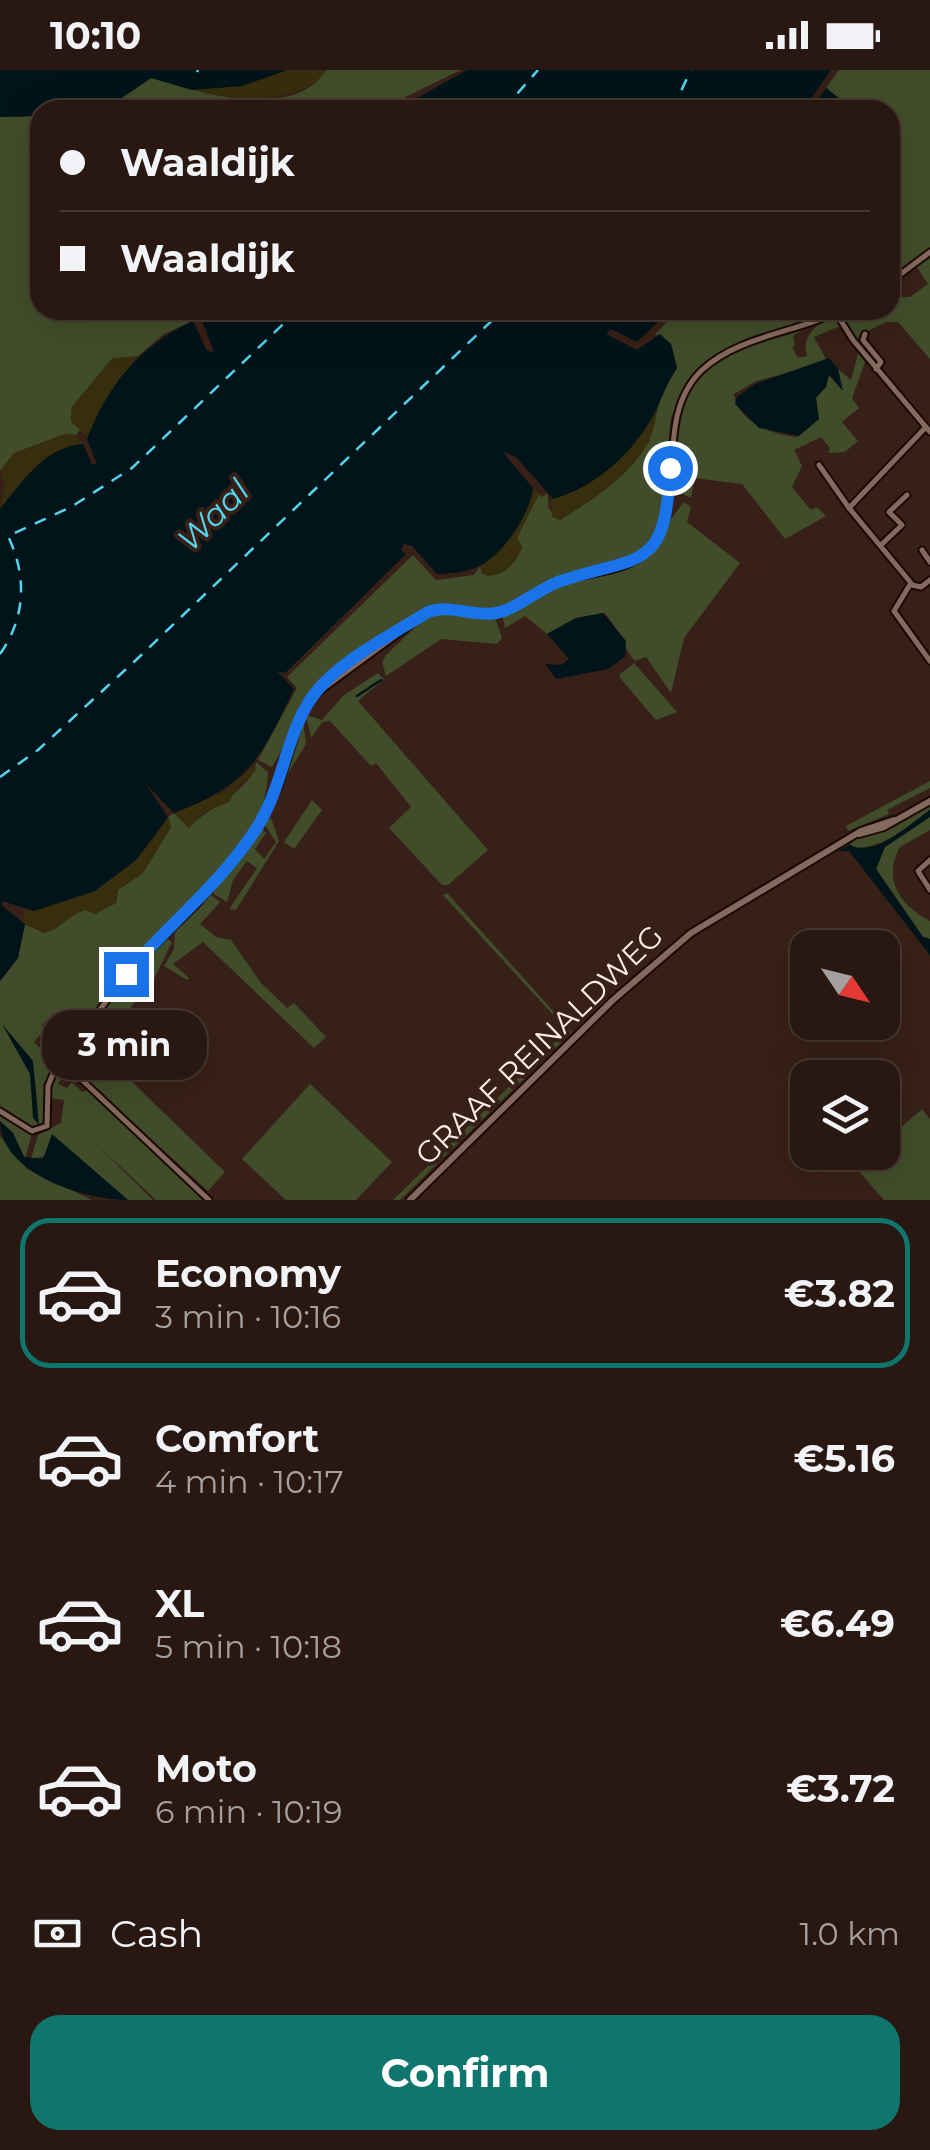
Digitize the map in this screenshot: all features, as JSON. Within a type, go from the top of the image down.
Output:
[{"type":"main road","name":"GRAAF REINALDWEG","points":[[410,1200],[614,1000],[690,933],[857,834],[930,801]]},
{"type":"street","points":[[900,274],[930,252]]},
{"type":"street","points":[[0,1111],[32,1131],[44,1129],[48,1122],[48,1086],[62,1061],[119,983],[198,903],[255,831],[279,786],[303,714],[322,686],[428,612],[446,608],[496,613],[546,587],[624,566],[643,556],[667,511],[674,416],[691,382],[728,352],[817,320]]},
{"type":"street","points":[[844,320],[876,369],[928,430],[850,508]]},
{"type":"street","points":[[865,334],[862,340],[881,362],[876,369]]},
{"type":"street","points":[[819,465],[912,586],[923,587],[930,580],[930,571]]},
{"type":"street","points":[[881,546],[902,525],[889,512],[907,495]]},
{"type":"street","points":[[922,550],[930,562]]},
{"type":"street","points":[[912,586],[894,611],[930,661]]},
{"type":"street","points":[[930,860],[918,871],[930,890]]},
{"type":"street","points":[[62,1061],[209,1200]]},
{"type":"green space","points":[[326,70],[461,70],[400,100],[119,100],[151,78],[243,98],[290,96],[310,86]]},
{"type":"green space","points":[[839,70],[930,70],[930,248],[900,272],[900,100],[840,100],[826,88]]},
{"type":"green space","points":[[30,116],[30,320],[193,320],[164,334],[138,356],[110,361],[72,407],[71,421],[80,430],[76,435],[65,434],[14,453],[0,471],[0,117]]},
{"type":"green space","points":[[930,254],[930,359],[898,322],[886,322],[858,336],[875,364],[850,333],[845,320],[900,320],[900,297],[910,297],[928,284],[916,266]]},
{"type":"green space","points":[[669,320],[810,321],[738,346],[704,366],[688,384],[671,418],[661,524],[637,558],[560,579],[496,610],[463,606],[427,610],[318,688],[272,767],[258,760],[297,688],[287,677],[413,555],[436,580],[474,575],[480,566],[482,573],[501,573],[522,547],[516,538],[539,494],[542,497],[547,493],[549,509],[560,520],[597,496],[649,442],[661,396],[677,368],[671,344],[655,334]]},
{"type":"green space","points":[[835,320],[840,326],[814,337],[826,359],[822,364],[756,381],[734,394],[748,419],[775,433],[797,437],[819,419],[816,398],[829,375],[842,389],[838,369],[851,380],[858,353],[865,362],[852,398],[859,408],[842,422],[858,441],[845,452],[828,453],[830,448],[821,437],[794,450],[802,466],[792,487],[811,510],[817,507],[826,516],[785,539],[742,484],[694,478],[691,498],[681,493],[673,456],[675,419],[680,419],[681,403],[699,378],[742,348],[810,325],[793,336],[792,347],[798,358],[807,356],[806,343],[820,324]]},
{"type":"green space","points":[[684,502],[691,507],[687,522],[740,563],[684,638],[671,693],[646,657],[635,661],[604,613],[576,618],[547,634],[525,616],[505,628],[502,613],[561,583],[638,562]]},
{"type":"green space","points":[[445,610],[494,615],[502,638],[497,644],[441,639],[386,676],[382,662],[386,655],[430,613]]},
{"type":"green space","points":[[634,663],[677,712],[656,720],[619,675]]},
{"type":"green space","points":[[378,673],[384,679],[358,701],[488,850],[448,885],[442,885],[389,828],[411,807],[376,763],[371,766],[330,721],[322,722],[311,738],[306,715],[322,720],[344,695]]},
{"type":"green space","points":[[303,719],[306,744],[284,780]]},
{"type":"green space","points":[[256,762],[268,772],[263,802],[252,830],[217,880],[120,978],[63,1055],[55,1047],[65,1022],[54,1013],[42,1025],[45,1029],[34,1042],[43,1051],[49,1048],[61,1060],[52,1073],[45,1124],[32,1129],[0,1108],[0,981],[18,958],[25,924],[44,933],[79,912],[95,914],[116,903],[118,890],[143,873],[171,827],[168,817],[174,813],[189,828],[239,789]]},
{"type":"green space","points":[[930,781],[930,788],[887,810],[889,814],[848,831],[846,826]]},
{"type":"green space","points":[[312,800],[322,810],[294,849],[284,842]]},
{"type":"green space","points":[[930,804],[930,810],[884,841],[853,848],[849,841]]},
{"type":"green space","points":[[930,817],[930,830],[900,847],[893,870],[903,899],[930,921],[930,939],[923,937],[876,869],[885,847]]},
{"type":"green space","points":[[271,818],[279,841],[236,910],[229,909],[257,868],[247,861],[233,880],[227,902],[214,894],[214,888],[261,827],[266,833],[255,849],[264,859],[276,842],[263,822]]},
{"type":"green space","points":[[447,893],[572,1032],[400,1200],[393,1200],[567,1030],[443,895]]},
{"type":"green space","points":[[211,895],[220,902],[200,924],[216,937],[231,940],[261,983],[287,1008],[294,1003],[326,1037],[314,1048],[203,942],[173,964],[187,980],[164,966],[174,949],[175,930]]},
{"type":"green space","points":[[167,938],[172,942],[152,983],[124,1015],[145,1032],[128,1078],[225,1172],[208,1191],[69,1064],[77,1055],[96,1065],[116,1038],[118,1022],[100,1011],[130,973]]},
{"type":"green space","points":[[66,1068],[74,1075],[65,1072],[58,1084],[67,1088],[72,1082],[82,1092],[90,1088],[208,1200],[156,1200],[94,1142],[153,1200],[128,1200],[52,1135],[46,1156],[31,1159],[38,1135],[61,1123],[64,1100],[49,1098],[58,1070]]},
{"type":"green space","points":[[310,1084],[392,1162],[356,1200],[286,1200],[242,1159]]},
{"type":"green space","points":[[922,1109],[930,1119],[930,1200],[884,1200],[858,1170],[900,1170],[900,1128]]},
{"type":"green space","points":[[0,1114],[32,1134],[25,1158],[13,1133],[0,1121]]},
{"type":"green space","points":[[0,1136],[27,1169],[92,1200],[0,1200]]},
{"type":"sand","points":[[287,70],[326,70],[300,90],[265,98],[227,97],[195,90],[242,86]]},
{"type":"sand","points":[[138,356],[110,393],[88,438],[71,421],[72,407],[113,358]]},
{"type":"sand","points":[[656,411],[653,429],[636,461],[591,500],[560,520],[552,517],[551,498],[598,478],[636,439]]},
{"type":"sand","points":[[65,434],[76,435],[82,444],[45,460],[0,509],[5,482],[0,471],[13,454]]},
{"type":"sand","points":[[533,488],[539,494],[517,538],[522,547],[520,553],[504,571],[487,576],[480,566],[514,528]]},
{"type":"sand","points":[[255,765],[256,771],[238,786],[229,802],[205,812],[189,828],[174,813],[224,792]]},
{"type":"sand","points":[[168,817],[171,827],[143,873],[118,890],[116,903],[95,914],[85,910],[75,914],[51,931],[23,922],[25,910],[75,897],[121,872],[146,848]]},
{"type":"water","points":[[0,70],[287,70],[242,86],[192,90],[151,78],[119,100],[30,100],[30,116],[0,117]]},
{"type":"water","points":[[467,70],[831,70],[810,100],[414,100]]},
{"type":"water","points":[[826,88],[840,100],[817,100]]},
{"type":"water","name":"Waal","points":[[202,320],[660,320],[637,342],[611,329],[606,334],[637,350],[660,334],[671,344],[677,368],[653,416],[623,456],[598,477],[568,494],[553,499],[516,457],[502,451],[533,488],[527,510],[505,545],[477,567],[437,574],[412,546],[404,544],[401,550],[406,554],[285,673],[277,671],[294,689],[261,752],[236,780],[174,813],[145,783],[168,817],[136,860],[95,891],[34,911],[2,901],[2,906],[25,924],[18,958],[0,981],[0,509],[26,477],[57,451],[83,444],[92,464],[97,464],[87,439],[95,419],[128,369],[157,342],[193,321],[207,351],[214,352]]},
{"type":"water","points":[[829,358],[838,369],[843,391],[829,375],[826,387],[816,398],[819,419],[799,436],[759,428],[735,404],[736,398],[755,384]]},
{"type":"water","points":[[603,613],[626,641],[625,657],[608,669],[556,679],[545,664],[561,665],[569,659],[547,634],[576,618]]},
{"type":"water","points":[[930,810],[930,817],[885,847],[876,869],[923,937],[930,939],[930,955],[849,851],[838,851],[850,845],[860,848],[881,843]]},
{"type":"water","points":[[2,1024],[33,1061],[39,1125],[33,1118],[30,1074]]},
{"type":"water","points":[[0,1121],[13,1133],[24,1157],[43,1159],[52,1134],[128,1200],[68,1189],[29,1169],[4,1139]]},
{"type":"waterway","points":[[357,696],[381,680]]},
{"type":"ferry route","points":[[512,100],[538,70]]},
{"type":"ferry route","points":[[677,100],[691,70]]},
{"type":"ferry route","points":[[0,654],[15,626],[21,596],[18,566],[8,536],[71,507],[132,468],[287,320]]},
{"type":"ferry route","points":[[0,777],[38,750],[136,660],[493,320]]},
{"type":"route","points":[[126,974],[198,903],[255,831],[279,786],[300,720],[322,686],[428,612],[446,608],[496,613],[558,582],[638,560],[652,546],[664,521],[670,468]]}]
